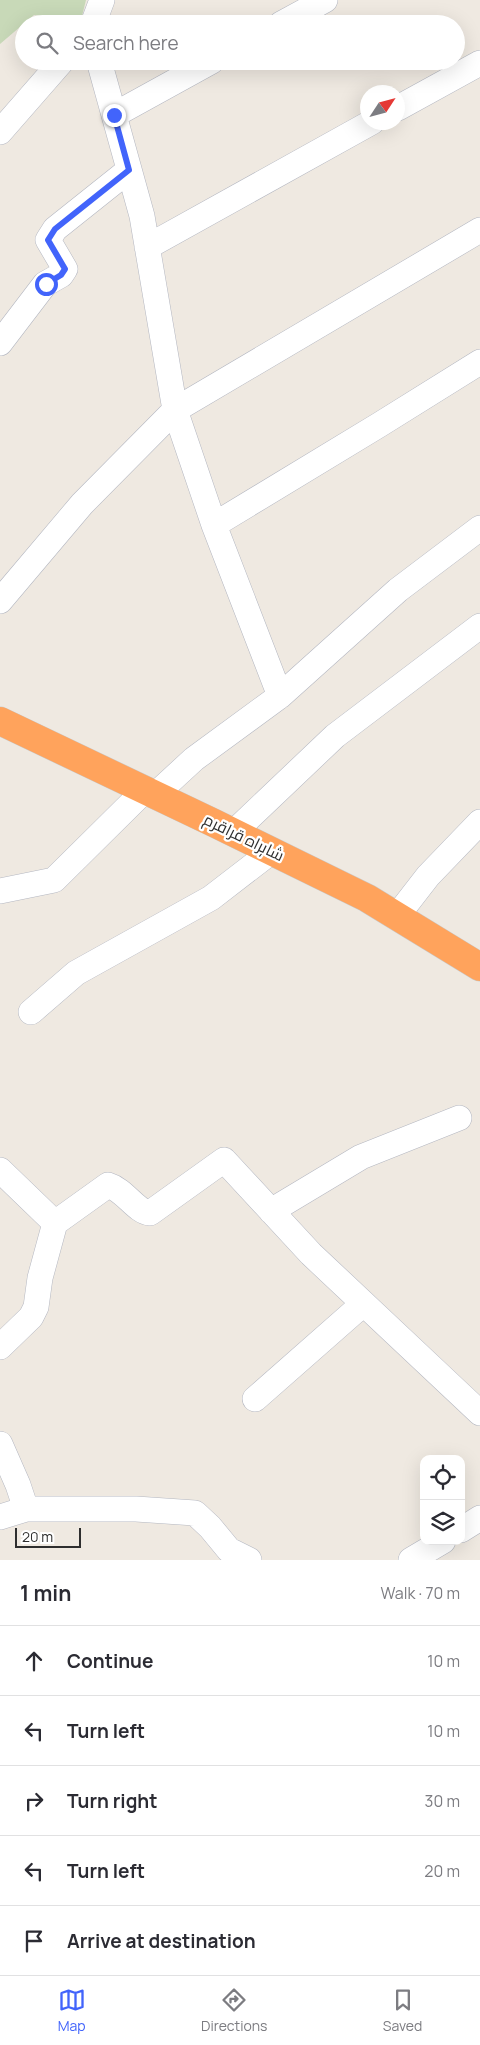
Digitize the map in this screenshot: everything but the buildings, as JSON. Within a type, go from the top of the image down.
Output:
[{"type":"highway","name":"شاہراہ قراقرم","points":[[0,721],[234,832],[367,898],[480,967]]},
{"type":"street","points":[[96,15],[102,0]]},
{"type":"street","points":[[298,15],[325,0]]},
{"type":"street","points":[[405,104],[480,63]]},
{"type":"street","points":[[0,132],[54,70]]},
{"type":"street","points":[[102,70],[142,216],[174,410],[214,525],[280,696]]},
{"type":"street","points":[[114,115],[196,70]]},
{"type":"street","points":[[147,247],[360,129]]},
{"type":"street","points":[[0,343],[46,284],[61,275],[65,269],[48,240],[55,229],[129,170]]},
{"type":"street","points":[[0,601],[82,504],[174,410],[480,230]]},
{"type":"street","points":[[214,525],[480,362]]},
{"type":"street","points":[[0,891],[54,880],[150,793],[280,696],[398,590],[480,528]]},
{"type":"street","points":[[234,832],[335,736],[480,626]]},
{"type":"street","points":[[397,916],[428,876],[480,822]]},
{"type":"street","points":[[31,1012],[76,973],[211,898],[272,851]]},
{"type":"street","points":[[271,1211],[361,1157],[459,1118]]},
{"type":"street","points":[[0,1347],[31,1316],[36,1307],[40,1278],[55,1223],[108,1185],[122,1192],[144,1213],[150,1213],[224,1160],[311,1254],[480,1412]]},
{"type":"street","points":[[0,1170],[55,1223]]},
{"type":"street","points":[[255,1399],[363,1304]]},
{"type":"street","points":[[0,1444],[26,1509]]},
{"type":"street","points":[[0,1517],[26,1509],[136,1509],[195,1513],[210,1526],[229,1550],[249,1560]]},
{"type":"street","points":[[411,1560],[436,1545]]},
{"type":"green space","points":[[0,0],[86,0],[82,15],[15,15],[15,31],[0,44]]},
{"type":"route","points":[[46,284],[61,275],[65,269],[48,240],[55,229],[129,170],[114,115]]}]
